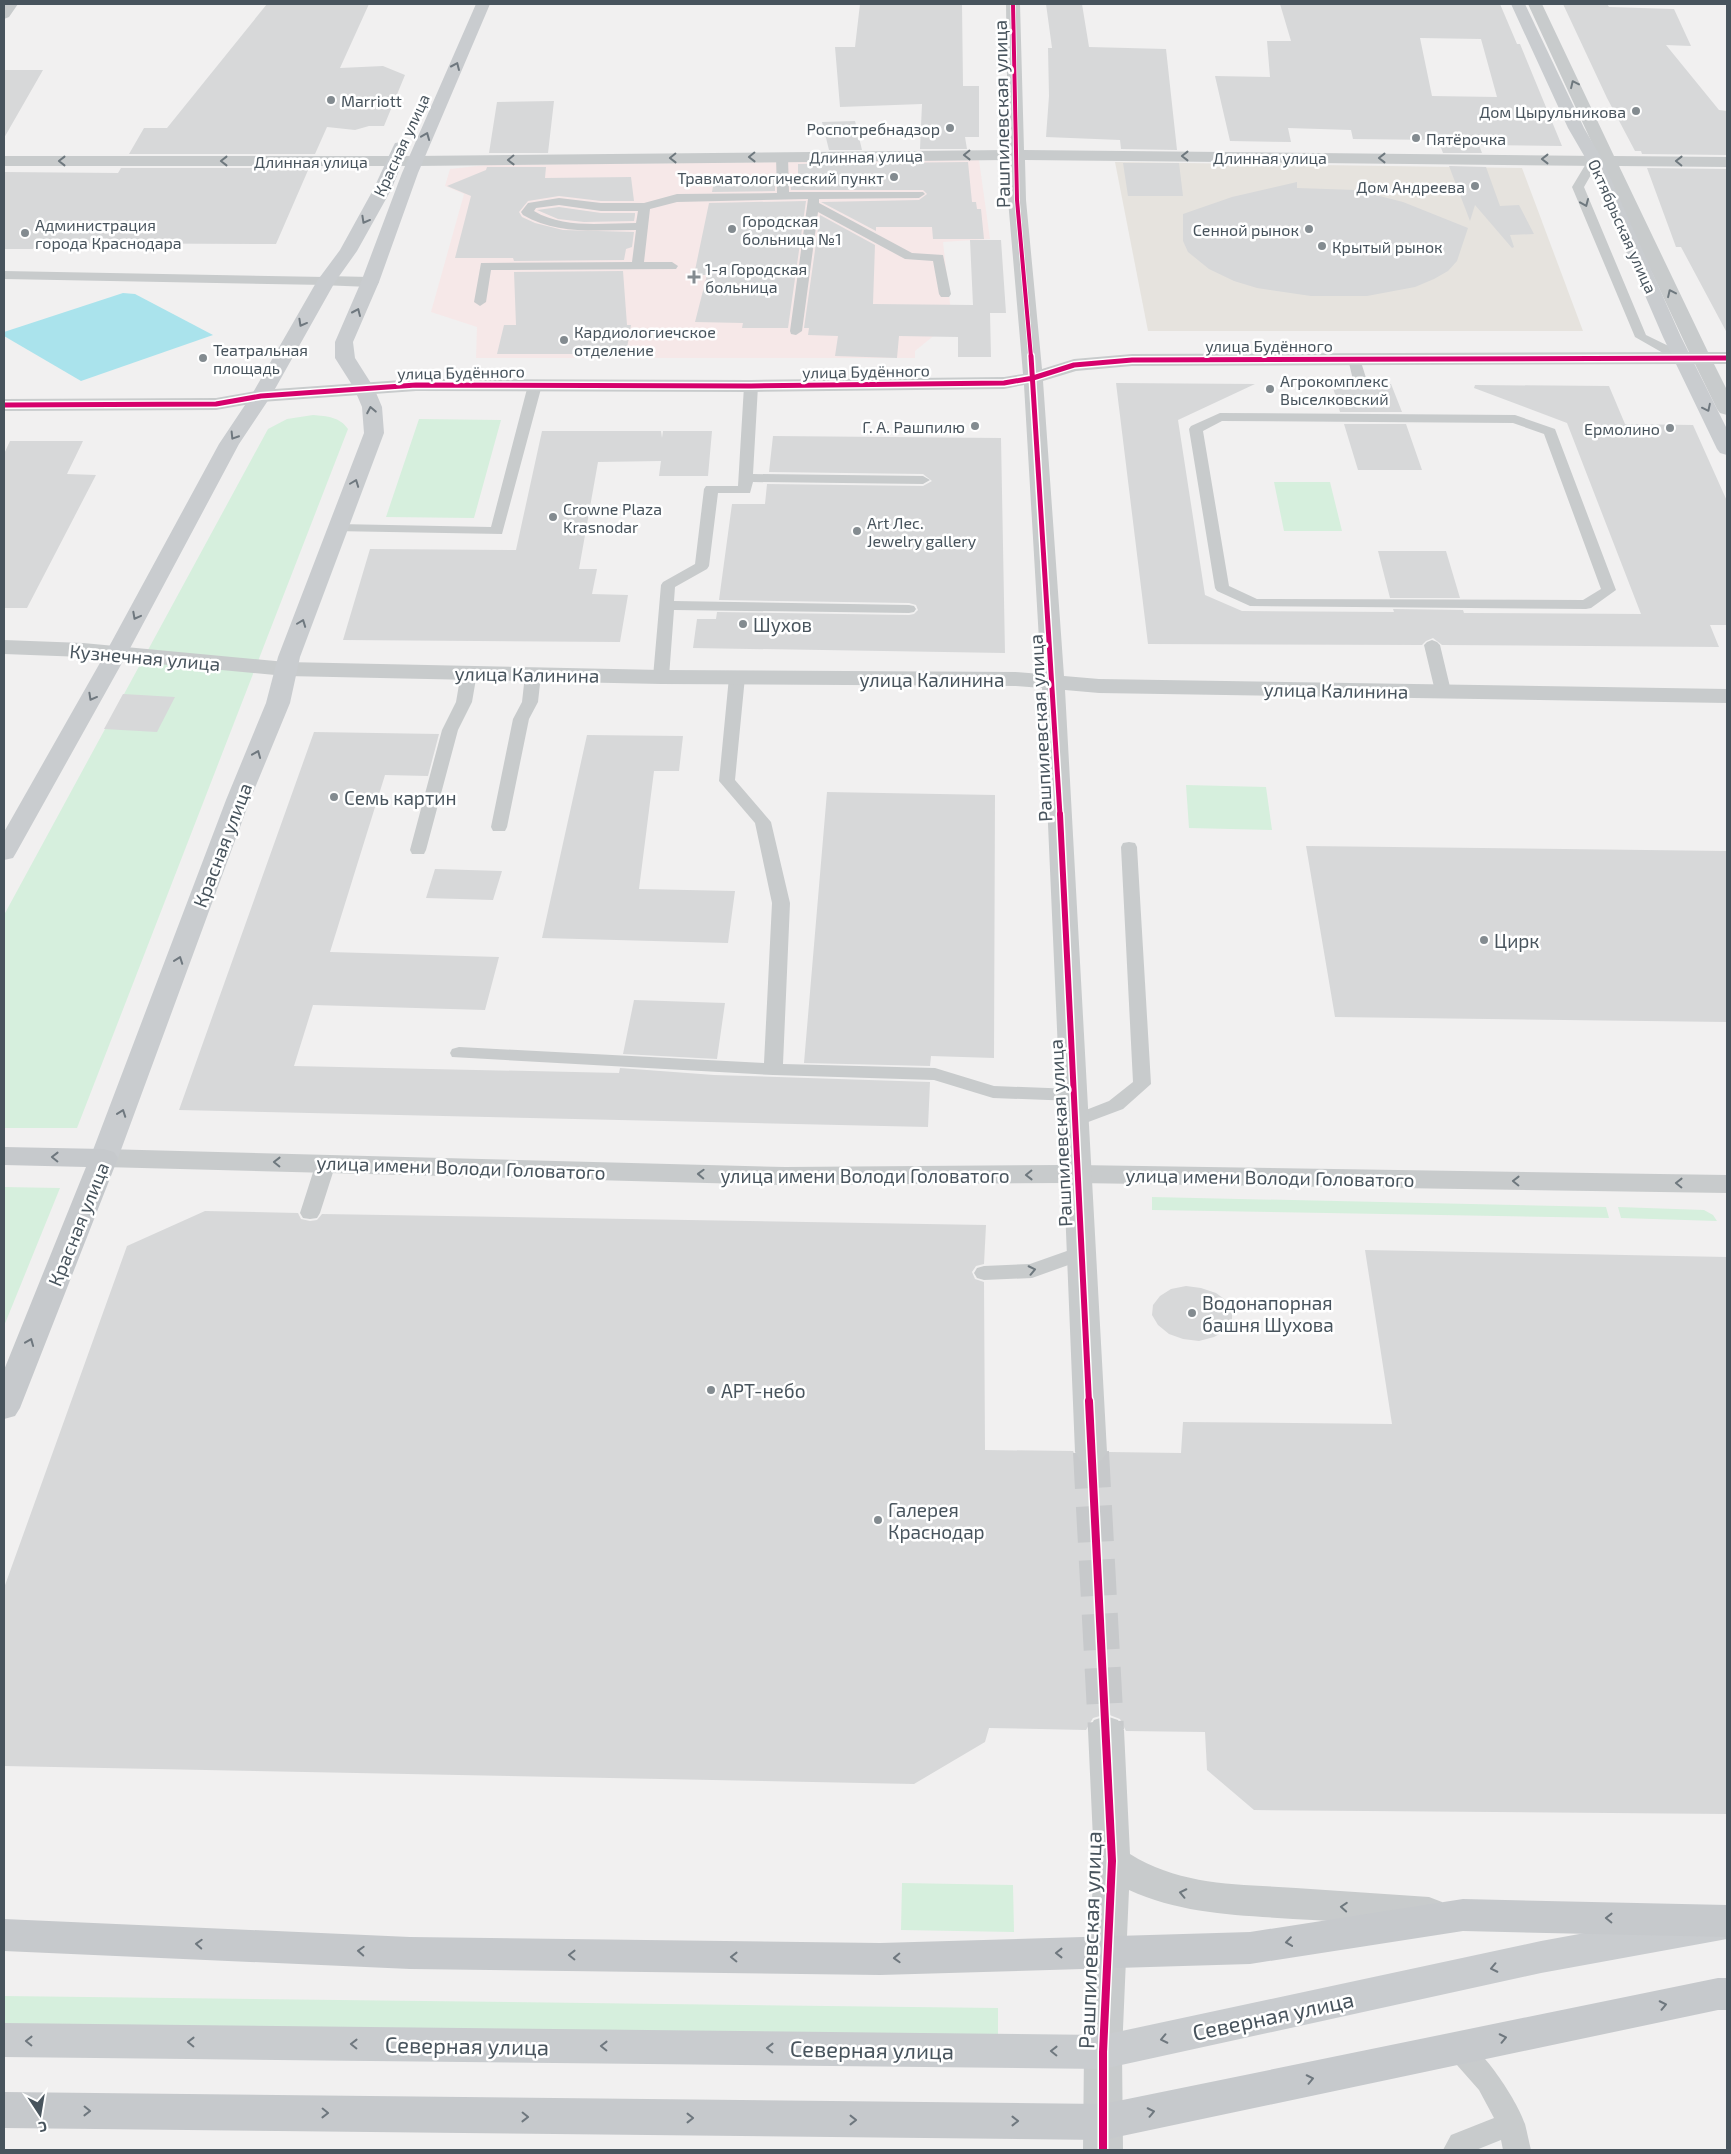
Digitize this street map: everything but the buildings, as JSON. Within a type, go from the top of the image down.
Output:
[{"type":"main road","name":"Красная улица","points":[[4,1408],[104,1158],[238,800],[278,703],[289,657],[374,433],[372,407],[364,388],[345,358],[344,342],[370,282],[415,161],[483,4]]},
{"type":"main road","name":"Октябрьская улица","points":[[1518,4],[1576,128],[1602,159]]},
{"type":"main road","name":"Красная улица","points":[[4,853],[116,654],[229,444],[261,396],[326,281],[348,251],[382,190],[409,130]]},
{"type":"main road","name":"Октябрьская улица","points":[[1692,358],[1727,449]]},
{"type":"main road","name":"улица имени Володи Головатого","points":[[4,1156],[104,1158]]},
{"type":"main road","name":"Северная улица","points":[[4,1935],[410,1954],[880,1959],[1250,1948],[1463,1915],[1727,1922]]},
{"type":"main road","name":"Северная улица","points":[[4,2040],[1103,2052],[1541,1957],[1727,1922]]},
{"type":"main road","points":[[4,2110],[1103,2136],[1458,2048],[1718,1994],[1727,1994]]},
{"type":"street","points":[[4,14],[11,4]]},
{"type":"street","name":"Рашпилевская улица","points":[[1013,4],[1017,200],[1033,378],[1053,681],[1091,1452]]},
{"type":"street","name":"Октябрьская улица","points":[[1535,4],[1602,159],[1692,358],[1727,409]]},
{"type":"street","name":"Длинная улица","points":[[4,160],[415,161],[1016,155],[1602,159],[1727,162]]},
{"type":"street","points":[[326,281],[370,282]]},
{"type":"street","name":"улица Будённого","points":[[4,405],[216,404],[261,396],[364,388],[535,385],[751,386],[1004,383],[1033,378],[1074,365],[1132,360],[1727,358]]},
{"type":"street","name":"Кузнечная улица","points":[[4,647],[83,650],[286,669]]},
{"type":"street","name":"улица Калинина","points":[[286,669],[533,675],[1053,681],[1099,686],[1727,696]]},
{"type":"street","name":"улица имени Володи Головатого","points":[[104,1158],[784,1176],[1077,1174],[1727,1184]]},
{"type":"street","name":"Рашпилевская улица","points":[[1103,2136],[1103,2052],[1112,1861],[1106,1730]]},
{"type":"street","name":"Северная улица","points":[[1112,1861],[1142,1881],[1160,1888],[1203,1896],[1463,1915]]},
{"type":"lane","points":[[782,157],[783,196]]},
{"type":"lane","points":[[1602,159],[1578,187],[1641,337],[1692,358]]},
{"type":"lane","points":[[641,226],[557,226],[537,220],[527,212],[532,205],[544,202],[569,201],[601,207],[644,207],[677,198],[783,196],[814,200],[919,194]]},
{"type":"lane","points":[[814,200],[909,256],[939,258],[945,294]]},
{"type":"lane","points":[[796,332],[814,200]]},
{"type":"lane","points":[[638,265],[644,207]]},
{"type":"lane","points":[[480,302],[485,266],[672,266]]},
{"type":"lane","points":[[4,275],[326,281]]},
{"type":"lane","points":[[1354,359],[1361,384]]},
{"type":"lane","points":[[338,528],[497,530],[535,385]]},
{"type":"lane","points":[[661,677],[668,585],[702,566],[711,489],[745,490],[751,386]]},
{"type":"lane","points":[[1368,413],[1515,419],[1550,432],[1609,590],[1586,605],[1421,608],[1255,603],[1222,588],[1196,429],[1220,417],[1368,413]]},
{"type":"lane","points":[[746,478],[924,480]]},
{"type":"lane","points":[[666,605],[909,609]]},
{"type":"lane","points":[[1432,645],[1443,692]]},
{"type":"lane","points":[[418,850],[450,730],[464,702],[469,673]]},
{"type":"lane","points":[[499,827],[521,719],[530,702],[533,675]]},
{"type":"lane","points":[[737,678],[727,781],[763,822],[781,902],[773,1069]]},
{"type":"lane","points":[[1075,1121],[1116,1105],[1142,1084],[1129,847]]},
{"type":"lane","points":[[459,1054],[773,1069],[935,1074],[993,1092],[1074,1095]]},
{"type":"lane","points":[[310,1213],[326,1163]]},
{"type":"lane","points":[[984,1274],[1032,1271],[1081,1253]]},
{"type":"lane","points":[[1458,2048],[1488,2082],[1511,2123],[1517,2150]]},
{"type":"lane","points":[[1457,2150],[1461,2144],[1511,2123]]},
{"type":"shaded area","name":"1-я Городская больница","points":[[979,160],[990,239],[943,242],[952,321],[915,351],[915,358],[476,358],[477,327],[431,312],[464,194],[445,186],[450,169],[486,165]]},
{"type":"shaded area","points":[[1115,162],[1522,168],[1583,331],[1148,331]]},
{"type":"green space","points":[[313,415],[337,420],[348,429],[77,1128],[4,1128],[4,915],[268,429],[287,419]]},
{"type":"green space","points":[[419,419],[501,420],[474,518],[386,517]]},
{"type":"green space","points":[[1274,482],[1330,482],[1342,531],[1284,531]]},
{"type":"green space","points":[[1186,785],[1266,787],[1272,830],[1189,828]]},
{"type":"green space","points":[[4,1187],[60,1188],[4,1326]]},
{"type":"green space","points":[[1152,1197],[1606,1207],[1609,1218],[1152,1210]]},
{"type":"green space","points":[[1618,1207],[1704,1210],[1713,1215],[1717,1221],[1621,1218]]},
{"type":"green space","points":[[902,1883],[1013,1885],[1014,1932],[901,1930]]},
{"type":"green space","points":[[4,1996],[998,2008],[998,2036],[4,2024]]},
{"type":"water","points":[[123,293],[135,294],[213,335],[81,381],[4,336],[4,332]]},
{"type":"tunnel","points":[[1091,1452],[1106,1730]]},
{"type":"cycle path","points":[[1013,4],[1017,200],[1033,378],[1055,711],[1112,1861],[1103,2052],[1103,2150]]},
{"type":"cycle path","points":[[4,405],[216,404],[261,396],[416,385],[751,386],[1004,383],[1033,378],[1074,365],[1132,360],[1727,358]]},
{"type":"place","name":"Marriott","points":[[331,100]]},
{"type":"place","name":"Дом Цырульникова","points":[[1636,111]]},
{"type":"place","name":"Роспотребнадзор","points":[[950,128]]},
{"type":"place","name":"Пятёрочка","points":[[1416,138]]},
{"type":"place","name":"Травматологический пункт","points":[[894,177]]},
{"type":"place","name":"Дом Андреева","points":[[1475,186]]},
{"type":"place","name":"Городская больница №1","points":[[732,229]]},
{"type":"place","name":"Сенной рынок","points":[[1309,229]]},
{"type":"place","name":"Администрация города Краснодара","points":[[25,233]]},
{"type":"place","name":"Крытый рынок","points":[[1322,246]]},
{"type":"place","name":"1-я Городская больница","points":[[694,277]]},
{"type":"place","name":"Кардиологиечское отделение","points":[[564,340]]},
{"type":"place","name":"Театральная площадь","points":[[203,358]]},
{"type":"place","name":"Агрокомплекс Выселковский","points":[[1270,389]]},
{"type":"place","name":"Г. А. Рашпилю","points":[[975,426]]},
{"type":"place","name":"Ермолино","points":[[1670,428]]},
{"type":"place","name":"Crowne Plaza Krasnodar","points":[[553,517]]},
{"type":"place","name":"Art Лес. Jewelry gallery","points":[[857,531]]},
{"type":"place","name":"Шухов","points":[[743,624]]},
{"type":"place","name":"Семь картин","points":[[334,797]]},
{"type":"place","name":"Цирк","points":[[1484,940]]},
{"type":"place","name":"Водонапорная башня Шухова","points":[[1192,1313]]},
{"type":"place","name":"АРТ-небо","points":[[711,1390]]},
{"type":"place","name":"Галерея Краснодар","points":[[878,1520]]}]
